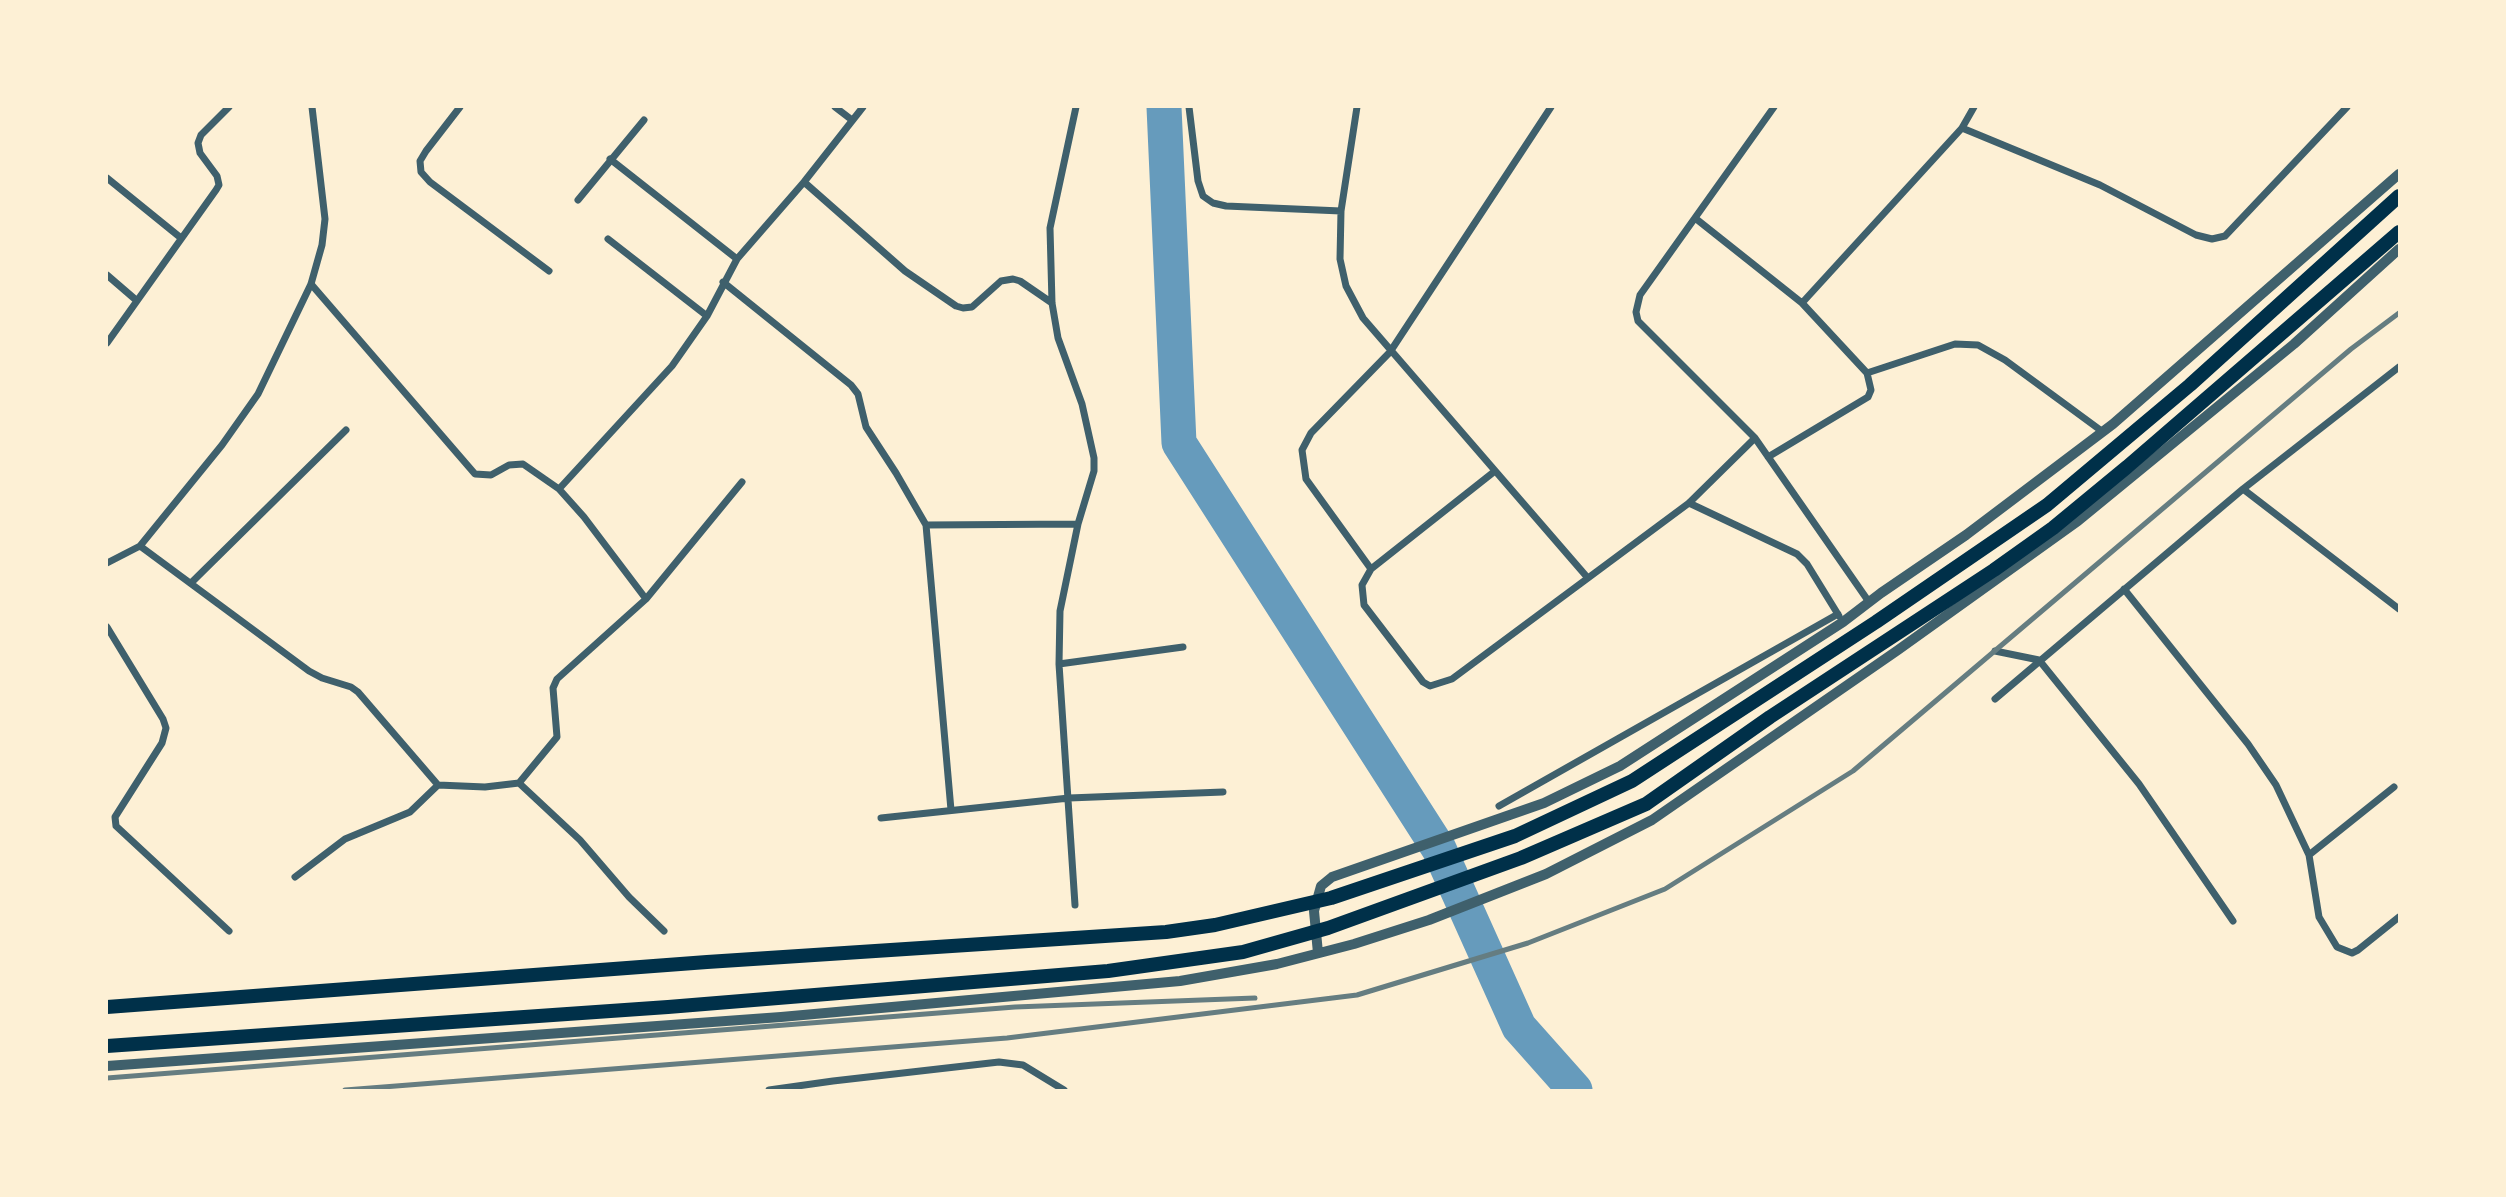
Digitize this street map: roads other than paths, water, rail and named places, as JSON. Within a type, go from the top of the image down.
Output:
[{"type":"highway","points":[[107,1007],[707,962],[1124,936],[1215,925],[1331,898],[1515,836],[1632,781],[1876,622],[2047,505],[2190,385],[2399,196]]},
{"type":"highway","points":[[107,1046],[668,1007],[1108,971],[1243,952],[1328,928],[1521,858],[1646,804],[1770,717],[1994,570],[2053,528],[2399,232]]},
{"type":"street","points":[[107,344],[219,186],[218,176],[200,153],[199,139],[229,107]]},
{"type":"street","points":[[107,563],[140,546],[222,445],[258,394],[310,284],[322,246],[325,219],[312,107]]},
{"type":"street","points":[[460,107],[426,151],[420,161],[421,172],[549,271]]},
{"type":"street","points":[[835,107],[852,120]]},
{"type":"street","points":[[559,489],[672,366],[707,316],[737,259],[804,182],[863,107]]},
{"type":"street","points":[[1075,905],[1059,664],[1060,611],[1078,524],[1094,471],[1094,458],[1083,404],[1060,345],[1052,303],[1049,228],[1076,107]]},
{"type":"street","points":[[1189,107],[1198,181],[1203,196],[1213,203],[1226,206],[1341,211]]},
{"type":"street","points":[[1357,107],[1341,211],[1339,259],[1346,286],[1363,318],[1390,352],[1587,577]]},
{"type":"street","points":[[1371,569],[1306,479],[1302,450],[1311,433],[1390,352],[1551,107]]},
{"type":"street","points":[[1774,107],[1640,295],[1636,312],[1639,321],[1755,438],[1869,602]]},
{"type":"street","points":[[1802,303],[1962,128],[1974,107]]},
{"type":"street","points":[[1962,128],[2100,185],[2196,235],[2212,239],[2225,236],[2347,107]]},
{"type":"street","points":[[578,200],[644,120]]},
{"type":"street","points":[[610,159],[737,259]]},
{"type":"street","points":[[1318,953],[1314,911],[1321,886],[1332,877],[1501,812],[1869,602],[1966,535],[2103,432],[2399,174]]},
{"type":"street","points":[[107,178],[181,239]]},
{"type":"street","points":[[804,182],[905,271],[956,306],[964,309],[972,307],[1001,281],[1013,279],[1052,303]]},
{"type":"street","points":[[1695,218],[1802,303],[1867,373],[1871,390],[1868,397],[1768,457]]},
{"type":"street","points":[[608,239],[707,316]]},
{"type":"street","points":[[107,1066],[781,1017],[1180,981],[1277,964],[1429,920],[1546,874],[1652,820],[1898,650],[2078,522],[2294,344],[2399,249]]},
{"type":"street","points":[[107,275],[136,300]]},
{"type":"street","points":[[723,282],[851,385],[858,394],[866,427],[926,525],[951,810]]},
{"type":"street","points":[[310,284],[475,474],[491,475],[509,465],[523,464],[559,489],[584,517],[646,599]]},
{"type":"street","points":[[1867,373],[1955,344],[1978,345],[2005,360],[2103,432]]},
{"type":"street","points":[[1995,699],[2243,489],[2399,367]]},
{"type":"street","points":[[191,583],[346,429]]},
{"type":"street","points":[[1495,471],[1371,569],[1362,585],[1364,605],[1423,682],[1430,685],[1452,679],[1689,503],[1755,438]]},
{"type":"street","points":[[295,877],[345,839],[410,812],[438,785],[485,787],[519,783],[557,737],[552,688],[557,679],[646,599],[742,482]]},
{"type":"street","points":[[2243,489],[2399,609]]},
{"type":"street","points":[[1689,503],[1797,554],[1807,564],[1841,618]]},
{"type":"street","points":[[926,525],[1078,524]]},
{"type":"street","points":[[140,546],[309,671],[358,692],[438,785]]},
{"type":"street","points":[[2124,589],[2248,744],[2276,785],[2309,855],[2319,917],[2337,947],[2352,953],[2399,917]]},
{"type":"street","points":[[1501,812],[1544,803],[1620,766],[1841,618]]},
{"type":"street","points":[[107,627],[166,728],[162,743],[115,817],[116,826],[229,931]]},
{"type":"street","points":[[1059,664],[1184,647]]},
{"type":"street","points":[[1995,651],[2039,660],[2139,784],[2233,921]]},
{"type":"street","points":[[519,783],[580,839],[629,897],[664,931]]},
{"type":"street","points":[[2309,855],[2394,787]]},
{"type":"street","points":[[881,818],[1069,798],[1223,792]]},
{"type":"street","points":[[769,1090],[832,1080],[999,1062],[1023,1065],[1064,1090]]},
{"type":"waterway","points":[[1164,107],[1179,443],[1439,849],[1519,1027],[1575,1090]]},
{"type":"railway","points":[[345,1090],[1007,1038],[1357,995],[1528,943],[1665,889],[1853,771],[2351,349],[2399,313]]},
{"type":"railway","points":[[107,1078],[1015,1007],[1255,998]]}]
